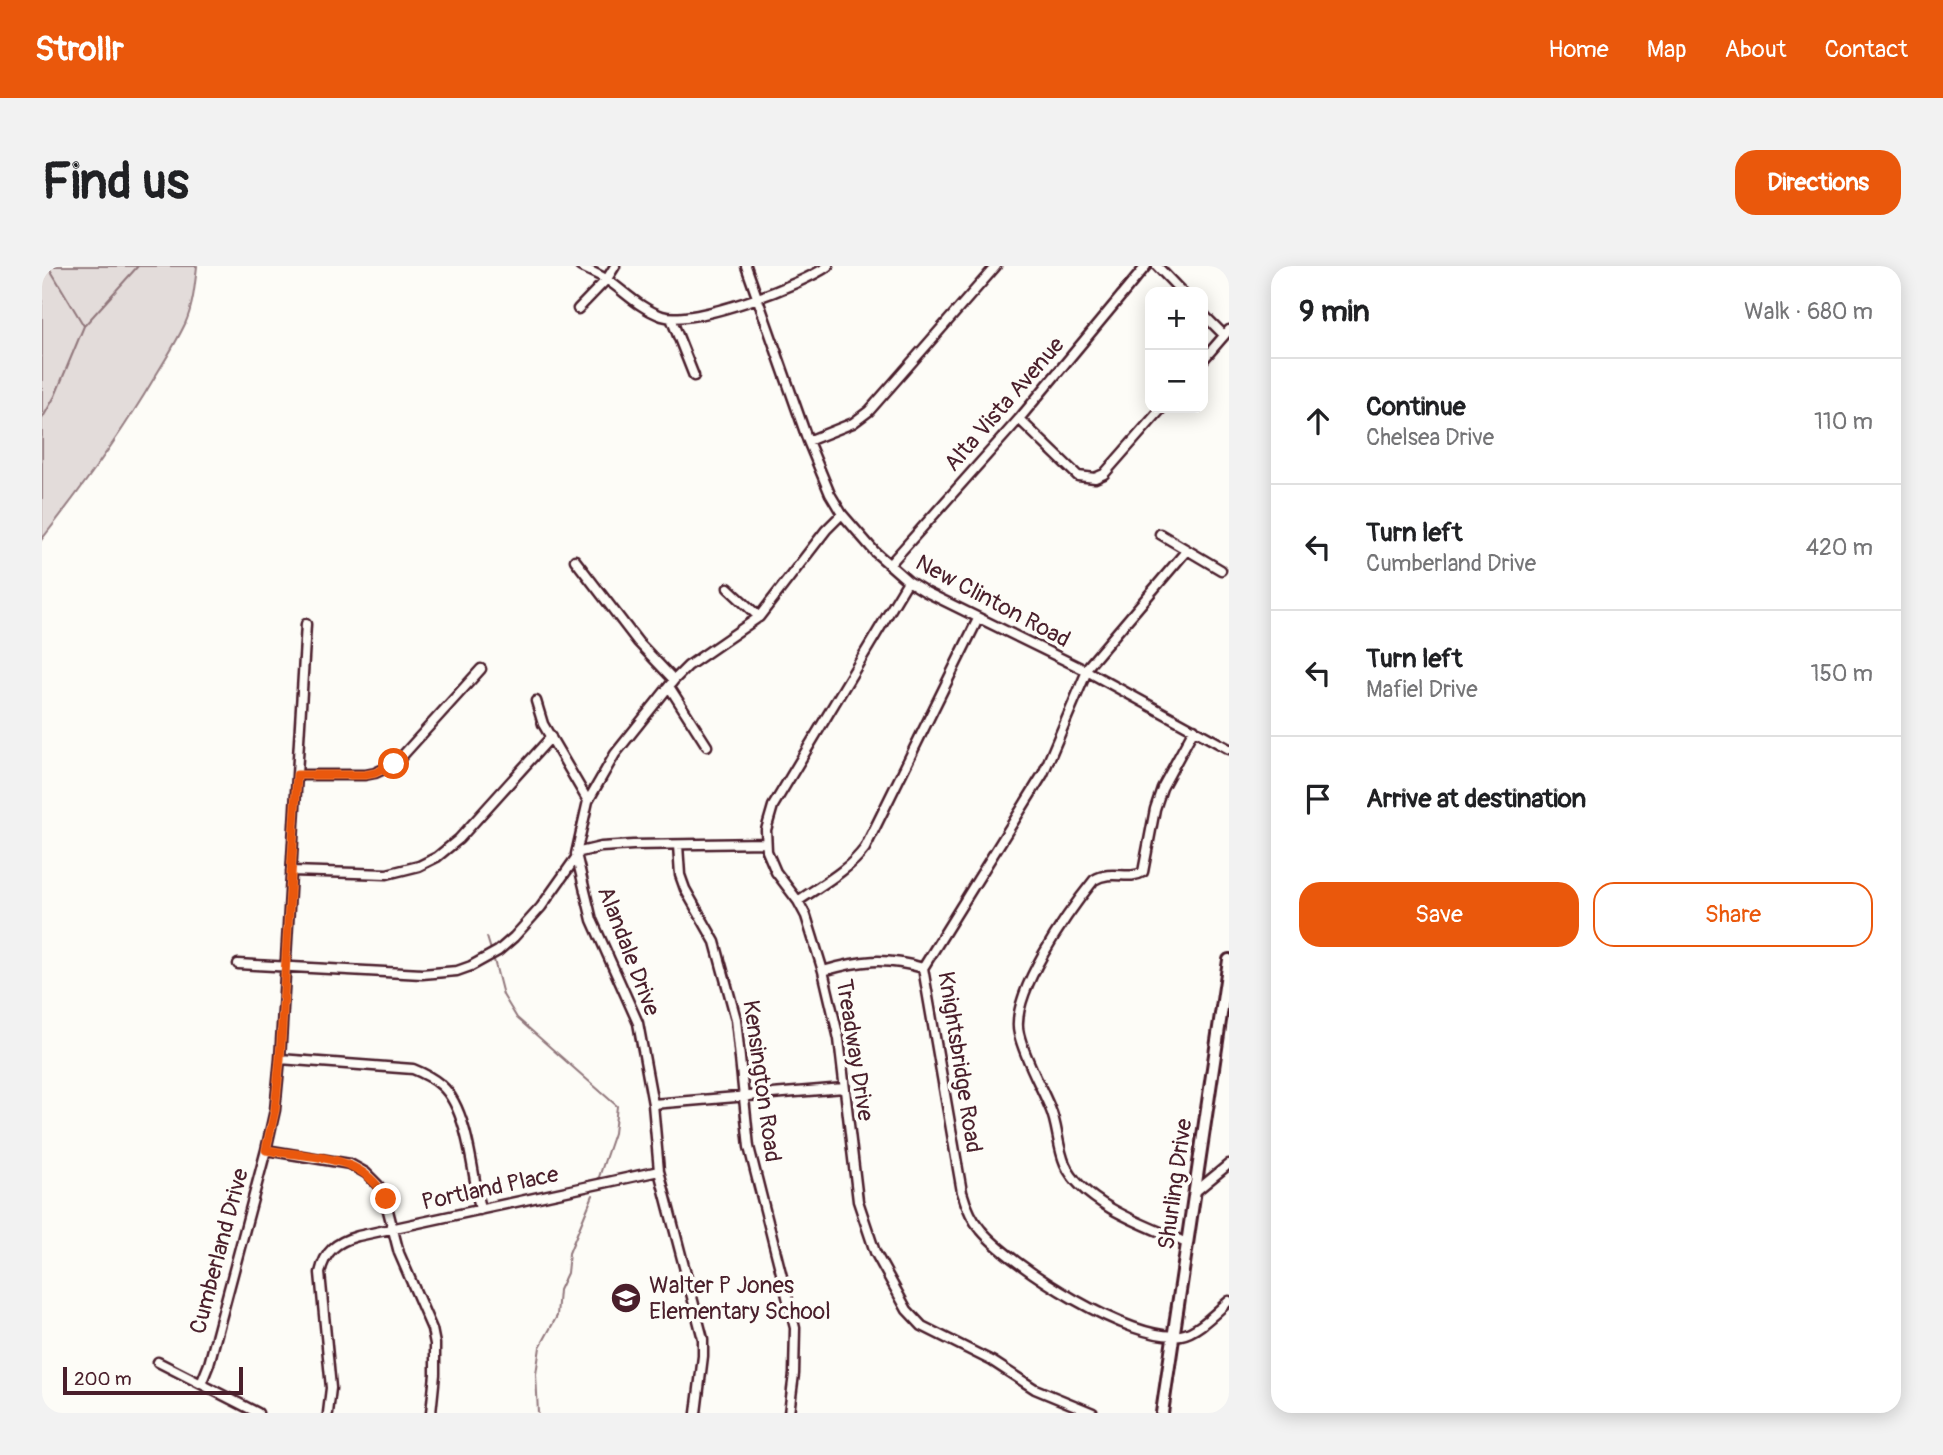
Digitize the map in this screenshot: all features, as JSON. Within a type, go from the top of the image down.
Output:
[{"type":"main road","name":"Shurling Drive","points":[[1162,1413],[1229,960]]},
{"type":"street","points":[[580,266],[607,279],[643,307],[671,318],[703,316],[812,276],[828,266]]},
{"type":"street","points":[[578,309],[607,279],[615,266]]},
{"type":"street","name":"New Clinton Road","points":[[746,266],[823,480],[842,514],[869,547],[908,581],[978,619],[1086,671],[1229,749]]},
{"type":"street","points":[[808,441],[853,423],[869,411],[996,266]]},
{"type":"street","name":"Alta Vista Avenue","points":[[889,565],[1018,419],[1146,266]]},
{"type":"street","points":[[1157,266],[1177,287]]},
{"type":"street","points":[[671,318],[694,376]]},
{"type":"street","points":[[1208,318],[1227,333],[1208,354]]},
{"type":"street","points":[[1018,419],[1078,476],[1095,478],[1104,474],[1158,413]]},
{"type":"street","name":"Alandale Drive","points":[[696,1413],[703,1339],[659,1171],[653,1104],[636,1015],[592,920],[576,854],[588,801],[615,754],[674,680],[698,657],[759,617],[826,530],[842,514]]},
{"type":"street","points":[[1160,534],[1221,570]]},
{"type":"street","name":"Knightsbridge Road","points":[[1174,1336],[1123,1325],[1078,1302],[1006,1253],[988,1238],[972,1218],[961,1192],[923,968],[1037,785],[1086,671],[1186,550]]},
{"type":"street","points":[[575,560],[638,642],[674,680]]},
{"type":"street","points":[[239,964],[422,974],[447,972],[471,966],[498,951],[523,928],[554,889],[576,854],[601,847],[766,844],[767,824],[773,806],[908,581]]},
{"type":"street","points":[[728,588],[759,617]]},
{"type":"street","points":[[798,901],[857,859],[865,848],[978,619]]},
{"type":"street","name":"Cumberland Drive","points":[[201,1384],[209,1364],[275,1110],[306,624]]},
{"type":"street","points":[[297,775],[365,775],[394,764],[481,670]]},
{"type":"street","points":[[670,688],[707,746]]},
{"type":"street","points":[[536,701],[540,716],[588,801]]},
{"type":"street","points":[[1187,1244],[1098,1200],[1076,1182],[1063,1158],[1052,1112],[1018,1033],[1018,1013],[1030,978],[1094,880],[1109,874],[1138,876],[1143,872],[1155,809],[1162,788],[1194,729]]},
{"type":"street","points":[[291,871],[387,874],[419,866],[437,857],[459,839],[551,737]]},
{"type":"street","name":"Treadway Drive","points":[[766,844],[776,872],[798,901],[813,933],[839,1039],[858,1201],[875,1252],[907,1310],[929,1331],[992,1361],[1035,1389],[1093,1413]]},
{"type":"street","name":"Kensington Road","points":[[678,845],[683,882],[715,942],[732,999],[749,1147],[795,1328],[794,1374],[789,1413]]},
{"type":"street","points":[[823,971],[865,960],[885,960],[923,968]]},
{"type":"street","points":[[280,1059],[413,1069],[428,1075],[441,1085],[458,1109],[480,1210]]},
{"type":"street","points":[[653,1104],[844,1088]]},
{"type":"street","points":[[266,1150],[350,1164],[366,1173],[378,1185],[386,1199],[399,1254],[432,1329],[435,1374],[431,1413]]},
{"type":"street","points":[[1195,1192],[1229,1164]]},
{"type":"street","name":"Portland Place","points":[[328,1413],[331,1388],[320,1273],[322,1263],[330,1250],[343,1240],[659,1171]]},
{"type":"street","points":[[1174,1336],[1185,1334],[1229,1301]]},
{"type":"street","points":[[158,1362],[258,1413]]},
{"type":"shaded area","points":[[42,266],[197,266],[190,310],[174,345],[114,441],[42,539]]},
{"type":"waterway","points":[[42,419],[55,396],[84,326],[48,266]]},
{"type":"waterway","points":[[85,325],[138,266]]},
{"type":"waterway","points":[[487,937],[491,950]]},
{"type":"waterway","points":[[494,960],[503,995],[517,1018],[617,1106],[614,1133],[598,1180]]},
{"type":"waterway","points":[[538,1413],[536,1374],[540,1347],[557,1316],[559,1290],[567,1273],[569,1253],[593,1195]]},
{"type":"place","name":"Walter P Jones Elementary School","points":[[626,1298]]},
{"type":"route","points":[[386,1199],[373,1179],[350,1164],[266,1150],[275,1110],[280,1059],[297,775],[365,775],[394,764]]}]
